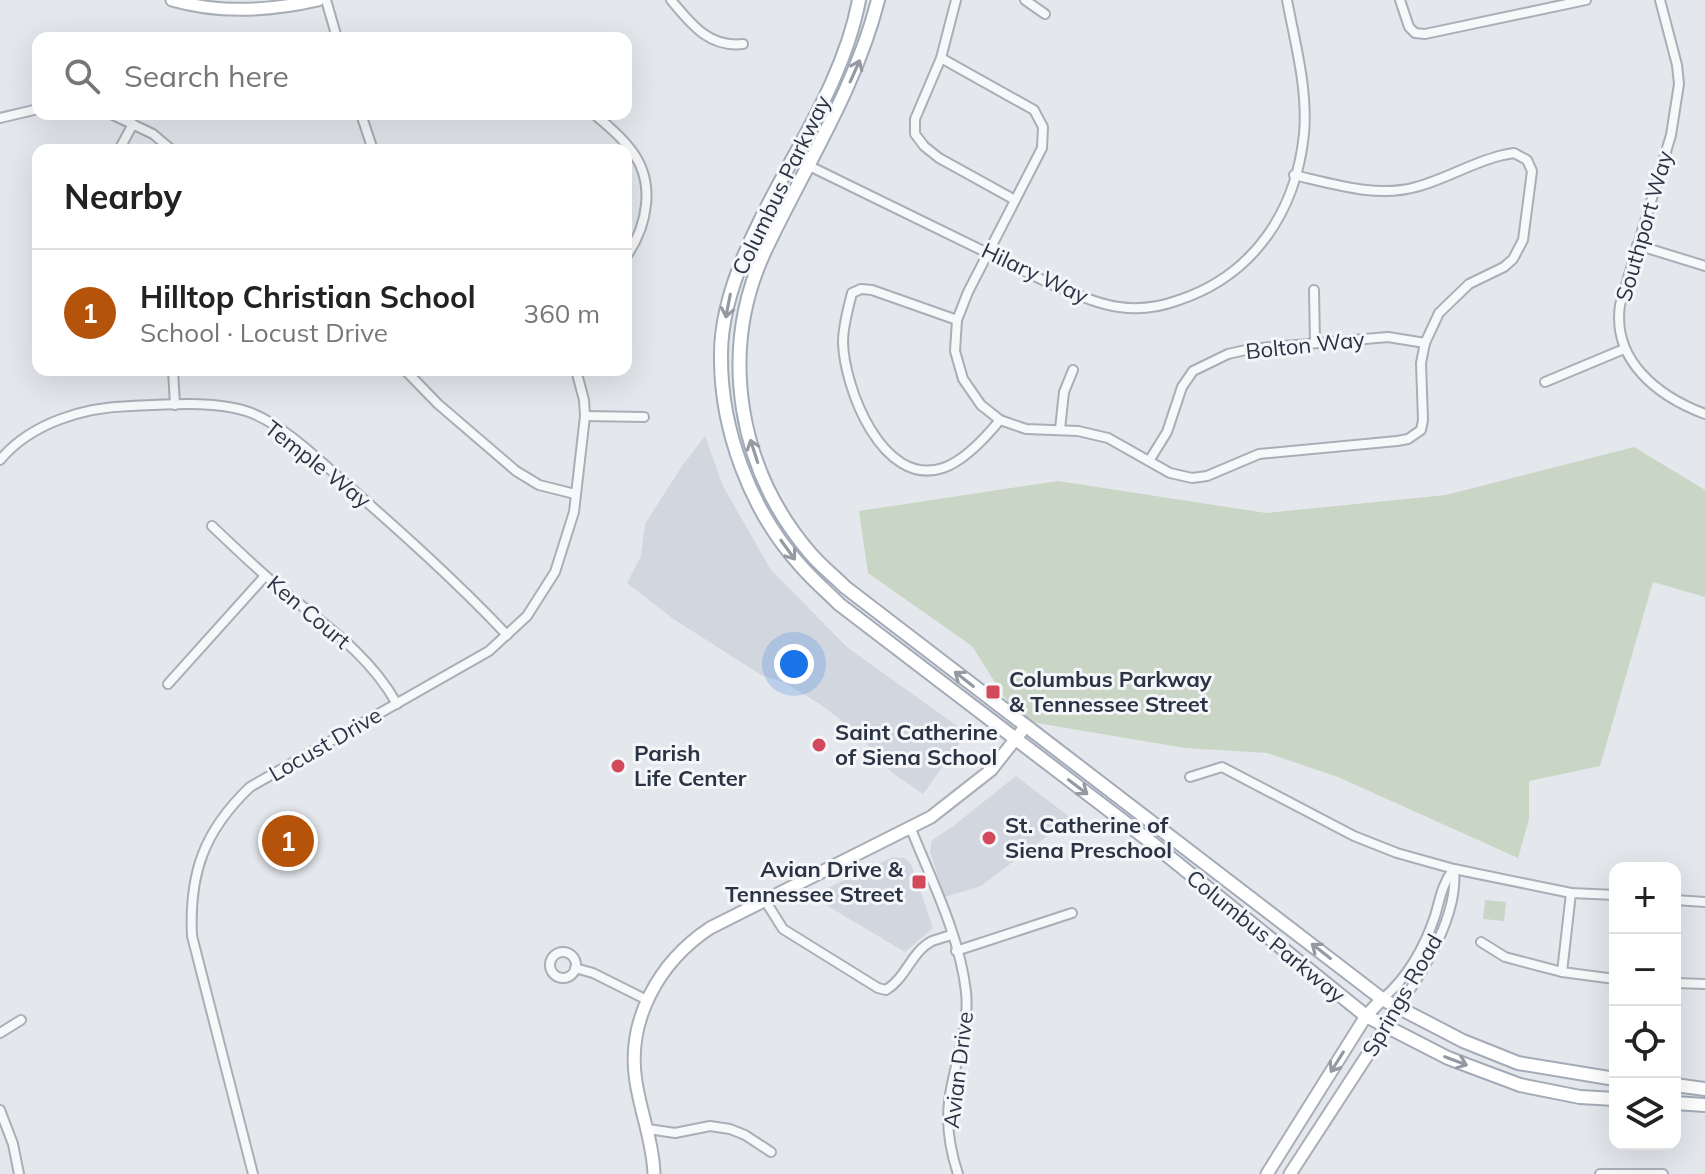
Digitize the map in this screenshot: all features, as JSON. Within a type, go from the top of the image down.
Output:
[{"type":"main road","points":[[172,0],[198,6],[242,9],[284,7],[318,0]]},
{"type":"main road","name":"Columbus Parkway","points":[[859,0],[848,44],[739,269],[730,294],[721,352],[723,390],[733,442],[754,498],[799,564],[839,604],[1152,843],[1366,1016],[1448,1058],[1520,1085],[1580,1097],[1609,1099]]},
{"type":"main road","name":"Columbus Parkway","points":[[878,0],[858,66],[763,254],[743,320],[738,366],[741,404],[755,458],[790,526],[811,554],[845,587],[1382,999],[1463,1041],[1518,1063],[1609,1078]]},
{"type":"main road","points":[[654,1174],[654,1155],[635,1079],[635,1052],[642,1013],[662,973],[691,941],[710,928],[769,907],[911,829],[964,794],[991,770],[1025,727]]},
{"type":"main road","name":"Springs Road","points":[[1267,1174],[1366,1016],[1382,999]]},
{"type":"main road","name":"Springs Road","points":[[1290,1174],[1398,1008]]},
{"type":"main road","points":[[1681,1086],[1705,1089]]},
{"type":"main road","points":[[1681,1103],[1705,1105]]},
{"type":"street","points":[[326,0],[335,32]]},
{"type":"street","points":[[671,0],[692,26],[715,42],[726,46],[743,44]]},
{"type":"street","points":[[956,0],[941,58],[915,119],[915,134],[939,158],[1015,200]]},
{"type":"street","points":[[1025,0],[1045,14]]},
{"type":"street","name":"Hilary Way","points":[[793,158],[1055,286],[1120,308],[1164,305],[1205,291],[1231,275],[1247,260],[1275,223],[1294,175],[1304,136],[1305,113],[1287,0]]},
{"type":"street","points":[[1400,0],[1409,27],[1415,33],[1425,34],[1586,0]]},
{"type":"street","name":"Southport Way","points":[[1624,349],[1618,317],[1671,135],[1679,84],[1660,0]]},
{"type":"street","points":[[941,58],[1022,102],[1040,117],[1044,132],[1042,148],[968,292],[957,320],[955,351],[963,379],[981,405],[1000,420],[1026,429],[1060,429],[1108,438],[1180,477],[1192,478],[1207,476],[1259,454],[1408,439],[1421,430],[1419,377],[1425,343],[1446,303],[1469,284],[1504,267],[1519,251],[1532,188],[1532,171],[1527,160],[1514,153],[1503,155],[1402,190],[1344,187],[1294,175]]},
{"type":"street","points":[[0,118],[32,110]]},
{"type":"street","points":[[124,120],[153,134],[165,144]]},
{"type":"street","points":[[363,120],[371,144]]},
{"type":"street","points":[[600,120],[625,144]]},
{"type":"street","points":[[122,144],[133,124]]},
{"type":"street","points":[[632,152],[645,174],[646,203],[643,224],[632,249]]},
{"type":"street","points":[[1637,245],[1705,266]]},
{"type":"street","points":[[957,320],[872,290],[861,289],[852,293],[843,340],[844,361],[856,403],[866,423],[888,452],[899,461],[926,470],[942,468],[960,458],[1000,420]]},
{"type":"street","points":[[1314,290],[1315,343]]},
{"type":"street","name":"Bolton Way","points":[[1149,461],[1167,432],[1182,387],[1193,371],[1228,354],[1388,337],[1425,343]]},
{"type":"street","points":[[1545,382],[1624,349],[1655,386],[1669,397],[1705,414]]},
{"type":"street","points":[[1060,429],[1066,382],[1073,370]]},
{"type":"street","points":[[173,376],[175,405]]},
{"type":"street","points":[[411,376],[438,404],[516,471],[539,485],[575,494]]},
{"type":"street","name":"Locust Drive","points":[[253,1174],[192,936],[190,903],[195,877],[213,832],[250,787],[489,651],[527,616],[555,572],[574,512],[585,416],[578,376]]},
{"type":"street","name":"Temple Way","points":[[0,460],[20,440],[80,412],[115,406],[175,405],[219,406],[247,412],[274,426],[315,457],[434,561],[507,635]]},
{"type":"street","points":[[585,416],[644,417]]},
{"type":"street","name":"Ken Court","points":[[212,526],[265,576],[366,660],[384,681],[397,704]]},
{"type":"street","points":[[168,684],[265,576]]},
{"type":"street","points":[[1190,777],[1222,767],[1354,836],[1397,853],[1454,869],[1571,893],[1609,895]]},
{"type":"street","name":"Avian Drive","points":[[911,829],[951,935],[966,992],[964,1037],[949,1099],[947,1129],[958,1174]]},
{"type":"street","name":"Springs Road","points":[[1382,999],[1398,986],[1423,943],[1445,881],[1454,869]]},
{"type":"street","name":"Springs Road","points":[[1398,1008],[1437,941],[1455,884],[1454,869]]},
{"type":"street","points":[[1562,972],[1571,893]]},
{"type":"street","points":[[1681,900],[1705,902]]},
{"type":"street","points":[[769,907],[783,929],[886,990],[900,982],[915,956],[930,942],[951,935]]},
{"type":"street","points":[[956,951],[1072,913]]},
{"type":"street","points":[[1481,942],[1505,957],[1562,972],[1609,978]]},
{"type":"street","points":[[575,968],[593,973],[647,1000]]},
{"type":"street","points":[[1681,983],[1705,984]]},
{"type":"street","points":[[0,1033],[21,1020]]},
{"type":"street","points":[[0,1110],[13,1144],[19,1174]]},
{"type":"street","points":[[648,1129],[675,1133],[710,1126],[730,1129],[771,1152]]},
{"type":"street","points":[[1600,1174],[1663,1174]]},
{"type":"shaded area","points":[[705,436],[723,486],[771,570],[848,648],[967,733],[923,794],[891,772],[859,735],[823,706],[785,683],[761,675],[672,618],[627,583],[641,556],[645,524]]},
{"type":"shaded area","name":"St. Catherine of Siena Preschool","points":[[1016,776],[1071,818],[981,886],[945,897],[930,852],[932,840]]},
{"type":"shaded area","points":[[893,857],[904,858],[911,864],[933,928],[905,952],[811,896]]},
{"type":"green space","points":[[1634,447],[1705,490],[1705,597],[1653,582],[1600,766],[1529,781],[1529,819],[1518,858],[1338,777],[1267,753],[1185,748],[1019,720],[972,646],[868,573],[859,511],[1058,481],[1266,513],[1446,495]]},
{"type":"green space","points":[[1485,900],[1506,902],[1504,921],[1483,919]]},
{"type":"place","name":"Columbus Parkway & Tennessee Street","points":[[993,692]]},
{"type":"place","name":"Saint Catherine of Siena School","points":[[819,745]]},
{"type":"place","name":"Parish Life Center","points":[[618,766]]},
{"type":"place","name":"St. Catherine of Siena Preschool","points":[[989,838]]},
{"type":"place","name":"Hilltop Christian School","points":[[288,841]]},
{"type":"place","name":"Avian Drive & Tennessee Street","points":[[919,882]]}]
